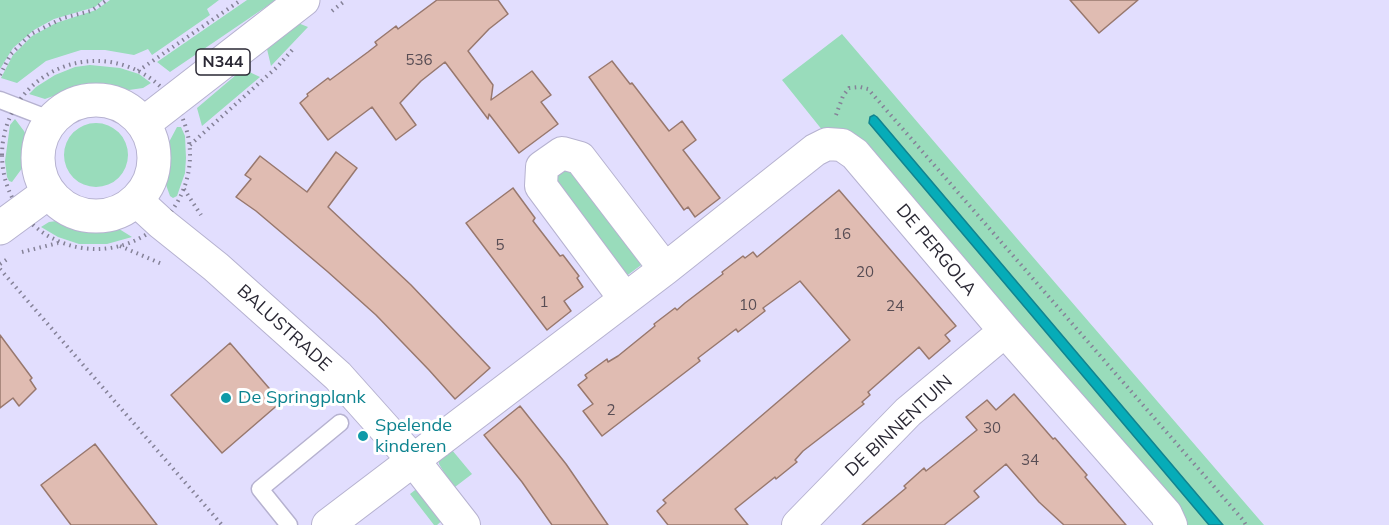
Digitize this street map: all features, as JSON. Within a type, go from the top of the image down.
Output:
[{"type":"main road","name":"N344","points":[[143,124],[174,100],[317,6]]},
{"type":"main road","points":[[98,100],[115,103],[130,111],[143,124],[150,138],[154,155],[152,171],[146,187],[136,200],[120,211],[101,216],[82,214],[64,207],[49,192],[40,176],[37,157],[41,137],[52,120],[65,109],[81,102],[98,100]]},
{"type":"main road","points":[[10,220],[49,192]]},
{"type":"street","points":[[328,525],[665,269],[815,150],[827,144],[834,145]]},
{"type":"street","name":"DE PERGOLA","points":[[834,145],[842,145],[855,154],[1005,332],[1166,514],[1171,525]]},
{"type":"street","points":[[625,298],[541,186],[542,167],[562,153],[580,159],[665,269]]},
{"type":"street","name":"BALUSTRADE","points":[[136,200],[161,224],[216,267],[338,376],[414,460],[464,525]]},
{"type":"street","name":"DE BINNENTUIN","points":[[798,525],[908,412],[1005,332]]},
{"type":"lane","points":[[0,100],[52,120]]},
{"type":"lane","points":[[289,525],[260,489],[340,423]]},
{"type":"path","points":[[0,75],[15,49],[31,34],[55,21],[91,11],[106,0]]},
{"type":"path","points":[[138,71],[241,0]]},
{"type":"path","points":[[317,6],[346,0]]},
{"type":"path","points":[[190,145],[297,45]]},
{"type":"path","points":[[112,62],[138,71],[158,83],[174,100],[184,122],[190,145],[189,171],[179,201],[161,224],[136,240],[114,248],[88,249],[60,242],[38,230],[10,220],[9,193],[1,169],[3,136],[16,106],[34,85],[57,70],[75,64],[112,62]]},
{"type":"path","points":[[834,145],[834,123],[843,96],[849,88],[868,89],[1228,501],[1246,525]]},
{"type":"path","points":[[0,264],[22,252],[60,242]]},
{"type":"path","points":[[0,269],[222,525]]},
{"type":"shaded area","points":[[0,0],[103,0],[95,7],[54,19],[34,30],[13,48],[0,69]]},
{"type":"shaded area","points":[[110,0],[219,0],[207,9],[210,15],[152,55],[148,49],[134,55],[105,50],[81,50],[46,61],[17,83],[1,78],[13,55],[32,36],[56,23],[96,10]]},
{"type":"shaded area","points":[[247,0],[276,0],[170,72],[157,62]]},
{"type":"shaded area","points":[[298,23],[308,27],[271,66],[267,49]]},
{"type":"shaded area","points":[[842,34],[1264,525],[1187,525],[848,132],[836,129],[823,131],[782,80]]},
{"type":"shaded area","points":[[90,65],[120,68],[139,74],[151,83],[143,88],[129,90],[107,85],[84,85],[45,99],[29,94],[55,75],[75,67]]},
{"type":"shaded area","points":[[243,69],[260,77],[202,126],[197,108]]},
{"type":"shaded area","points":[[874,115],[1223,525],[1209,525],[869,123],[870,117]]},
{"type":"shaded area","points":[[15,119],[27,137],[27,150],[23,167],[12,182],[7,177],[5,161],[10,125]]},
{"type":"shaded area","points":[[96,123],[108,125],[119,132],[126,143],[128,155],[126,167],[119,178],[108,185],[96,187],[84,185],[73,178],[66,167],[64,155],[66,143],[73,132],[84,125]]},
{"type":"shaded area","points":[[177,127],[181,127],[185,136],[186,158],[185,173],[177,196],[173,198],[165,182],[164,163],[168,144]]},
{"type":"shaded area","points":[[565,160],[648,260],[625,277],[550,181]]},
{"type":"shaded area","points":[[64,220],[116,227],[132,237],[107,244],[79,244],[58,237],[41,227],[49,222]]},
{"type":"shaded area","points":[[447,444],[472,474],[455,487],[452,486],[439,464]]},
{"type":"shaded area","points":[[419,487],[445,518],[437,525],[434,525],[410,494]]},
{"type":"building","points":[[437,0],[498,0],[508,14],[489,29],[468,51],[493,85],[491,100],[532,71],[551,95],[541,102],[558,124],[519,153],[489,114],[488,119],[445,62],[421,81],[400,103],[416,125],[396,140],[372,107],[328,140],[300,103],[308,96],[307,94],[368,52],[377,45],[375,42],[396,26],[398,29]]},
{"type":"building","points":[[1070,0],[1138,0],[1099,33]]},
{"type":"building","points":[[612,61],[669,131],[682,121],[696,140],[683,150],[720,198],[695,217],[688,207],[684,210],[589,77]]},
{"type":"building","points":[[336,152],[357,168],[328,207],[411,285],[490,368],[455,399],[376,315],[256,211],[236,197],[251,179],[245,175],[260,156],[307,192]]},
{"type":"building","points":[[513,188],[535,218],[533,221],[579,276],[577,278],[583,287],[564,301],[571,311],[547,330],[466,223]]},
{"type":"building","points":[[839,190],[956,326],[945,335],[950,341],[929,359],[919,347],[868,392],[870,395],[862,402],[864,404],[803,451],[795,460],[797,462],[735,509],[748,525],[668,525],[657,511],[666,503],[663,500],[850,340],[800,281],[763,308],[765,311],[738,332],[736,329],[698,358],[700,361],[602,436],[583,411],[593,404],[578,385],[587,378],[585,375],[607,359],[608,362],[618,356],[655,326],[654,324],[675,308],[677,310],[743,256],[745,258],[753,252],[757,257]]},
{"type":"building","points":[[0,335],[32,378],[30,380],[36,389],[19,406],[13,398],[0,408]]},
{"type":"building","name":"De Springplank","points":[[230,343],[281,402],[222,453],[171,395]]},
{"type":"building","points":[[1014,394],[1087,475],[1085,477],[1126,525],[1064,525],[1039,502],[1006,464],[974,491],[979,497],[944,525],[862,525],[906,488],[904,486],[924,468],[926,471],[977,430],[966,417],[987,400],[996,410]]},
{"type":"building","points":[[520,406],[566,464],[608,525],[552,525],[522,482],[484,435]]},
{"type":"building","points":[[95,444],[157,525],[71,525],[41,485]]},
{"type":"place","name":"De Springplank","points":[[226,398]]},
{"type":"place","name":"Spelende kinderen","points":[[363,436]]}]
